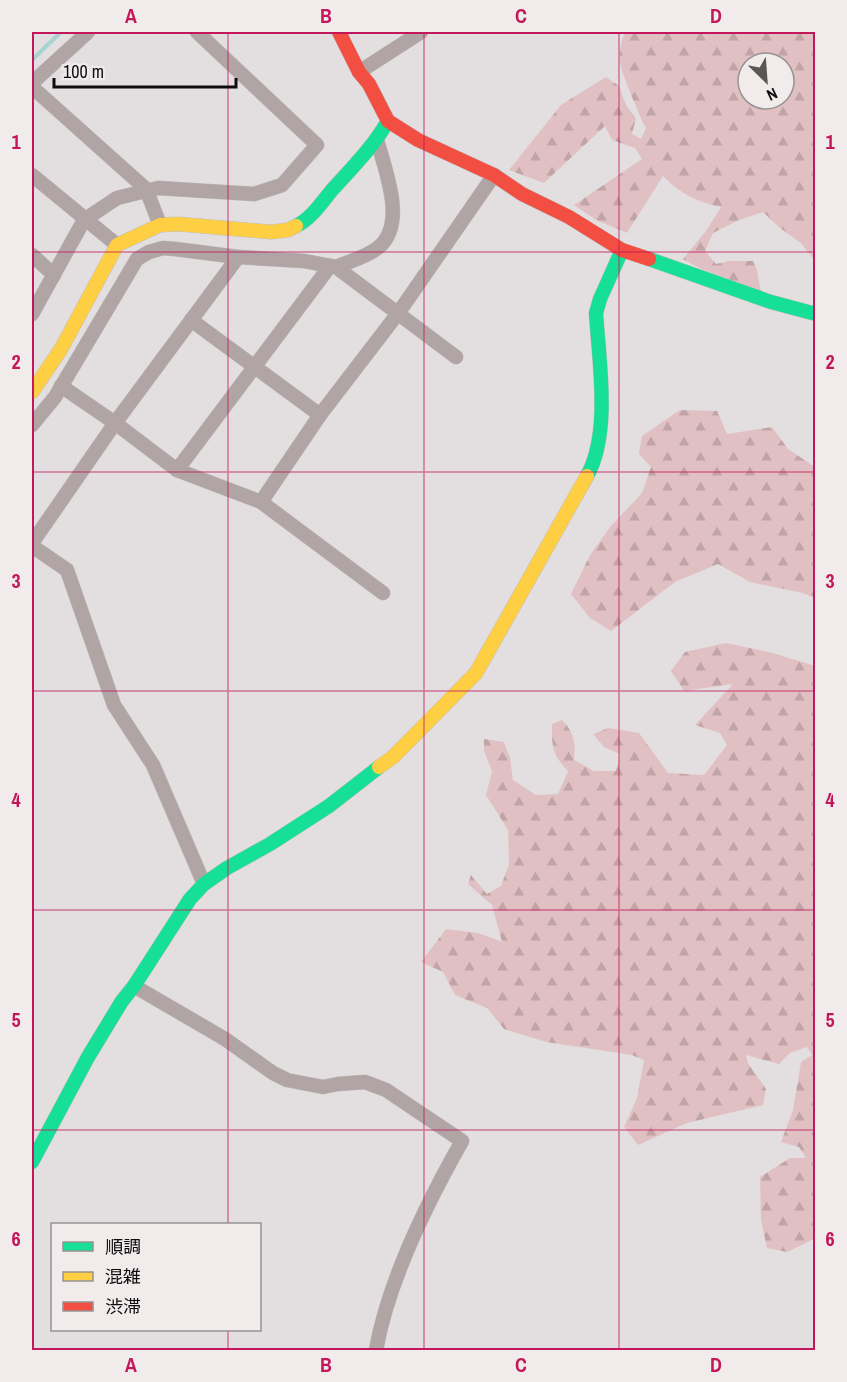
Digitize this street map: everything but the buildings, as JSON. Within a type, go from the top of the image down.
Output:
[{"type":"street","points":[[88,32],[32,85],[146,189],[160,225]]},
{"type":"street","points":[[32,314],[84,220],[117,198],[146,189],[158,188],[254,194],[282,185],[317,145],[197,32]]},
{"type":"street","points":[[339,32],[388,121],[418,140],[494,175],[522,194],[569,217],[621,250],[771,302],[816,314]]},
{"type":"street","points":[[359,72],[421,32]]},
{"type":"street","points":[[32,392],[61,349],[117,245],[160,225],[178,224],[271,232],[288,230],[302,223],[314,211],[377,140],[388,121]]},
{"type":"street","points":[[177,470],[333,266],[366,255],[390,235],[393,199],[377,140]]},
{"type":"street","points":[[32,175],[117,245]]},
{"type":"street","points":[[261,502],[320,416],[399,312],[494,175]]},
{"type":"street","points":[[32,425],[55,397],[137,260],[149,252],[163,248],[238,257],[304,261],[333,266],[399,312],[456,357]]},
{"type":"street","points":[[32,1162],[88,1057],[122,1001],[190,899],[204,884],[227,868],[270,844],[329,806],[393,758],[476,673],[594,464],[602,425],[596,313],[621,250]]},
{"type":"street","points":[[32,255],[54,275]]},
{"type":"street","points":[[204,884],[153,765],[114,705],[67,570],[32,545],[115,423],[238,257]]},
{"type":"street","points":[[191,320],[320,416]]},
{"type":"street","points":[[61,386],[177,470],[261,502],[383,593]]},
{"type":"street","points":[[134,986],[225,1039],[273,1073],[287,1080],[323,1087],[365,1082],[386,1090],[462,1141],[441,1178],[407,1254],[380,1325],[376,1350]]},
{"type":"green space","points":[[625,32],[815,32],[815,261],[801,243],[763,212],[739,220],[713,233],[705,251],[716,264],[729,261],[753,261],[761,292],[699,268],[683,259],[706,231],[721,207],[690,196],[663,176],[627,233],[596,220],[574,205],[642,159],[635,148],[612,140],[605,126],[544,183],[509,170],[561,105],[606,77],[619,86],[626,105],[636,118],[632,134],[641,139],[646,128],[622,72],[620,51]]},
{"type":"green space","points":[[680,410],[717,411],[727,434],[772,427],[788,449],[815,467],[815,598],[803,593],[750,582],[718,564],[675,582],[611,631],[590,618],[571,594],[590,555],[611,526],[642,493],[651,467],[639,454],[642,436]]},
{"type":"green space","points":[[726,643],[769,652],[815,666],[816,1238],[787,1252],[767,1248],[761,1220],[760,1177],[790,1158],[806,1158],[799,1147],[781,1142],[793,1110],[801,1062],[812,1055],[807,1047],[790,1053],[779,1064],[746,1055],[748,1063],[766,1089],[763,1105],[687,1123],[638,1145],[624,1127],[637,1098],[644,1060],[632,1055],[546,1042],[504,1029],[487,1008],[455,995],[443,972],[421,962],[446,929],[478,933],[502,942],[492,905],[468,884],[471,875],[487,894],[501,886],[509,864],[508,830],[486,795],[492,771],[484,751],[484,739],[504,742],[510,758],[513,780],[536,795],[558,794],[568,771],[556,755],[553,745],[552,724],[562,720],[573,738],[574,760],[594,771],[616,771],[620,754],[604,747],[593,734],[608,728],[639,733],[668,773],[704,775],[727,745],[720,733],[695,725],[733,684],[684,691],[671,671],[685,652]]},
{"type":"waterway","points":[[32,60],[61,32]]},
{"type":"traffic: fast","points":[[296,226],[316,210],[369,148],[388,121]]},
{"type":"traffic: fast","points":[[587,476],[599,439],[601,418],[601,375],[596,313],[622,250]]},
{"type":"traffic: fast","points":[[649,259],[771,302],[816,314]]},
{"type":"traffic: fast","points":[[32,1162],[88,1057],[122,1001],[190,899],[204,884],[329,806],[379,767]]},
{"type":"traffic: slow","points":[[32,392],[61,349],[117,245],[160,225],[178,224],[271,232],[288,230],[296,226]]},
{"type":"traffic: slow","points":[[379,767],[393,757],[476,673],[587,476]]},
{"type":"traffic: jam","points":[[339,32],[388,121],[418,140],[494,175],[522,194],[569,217],[622,250],[649,259]]}]
